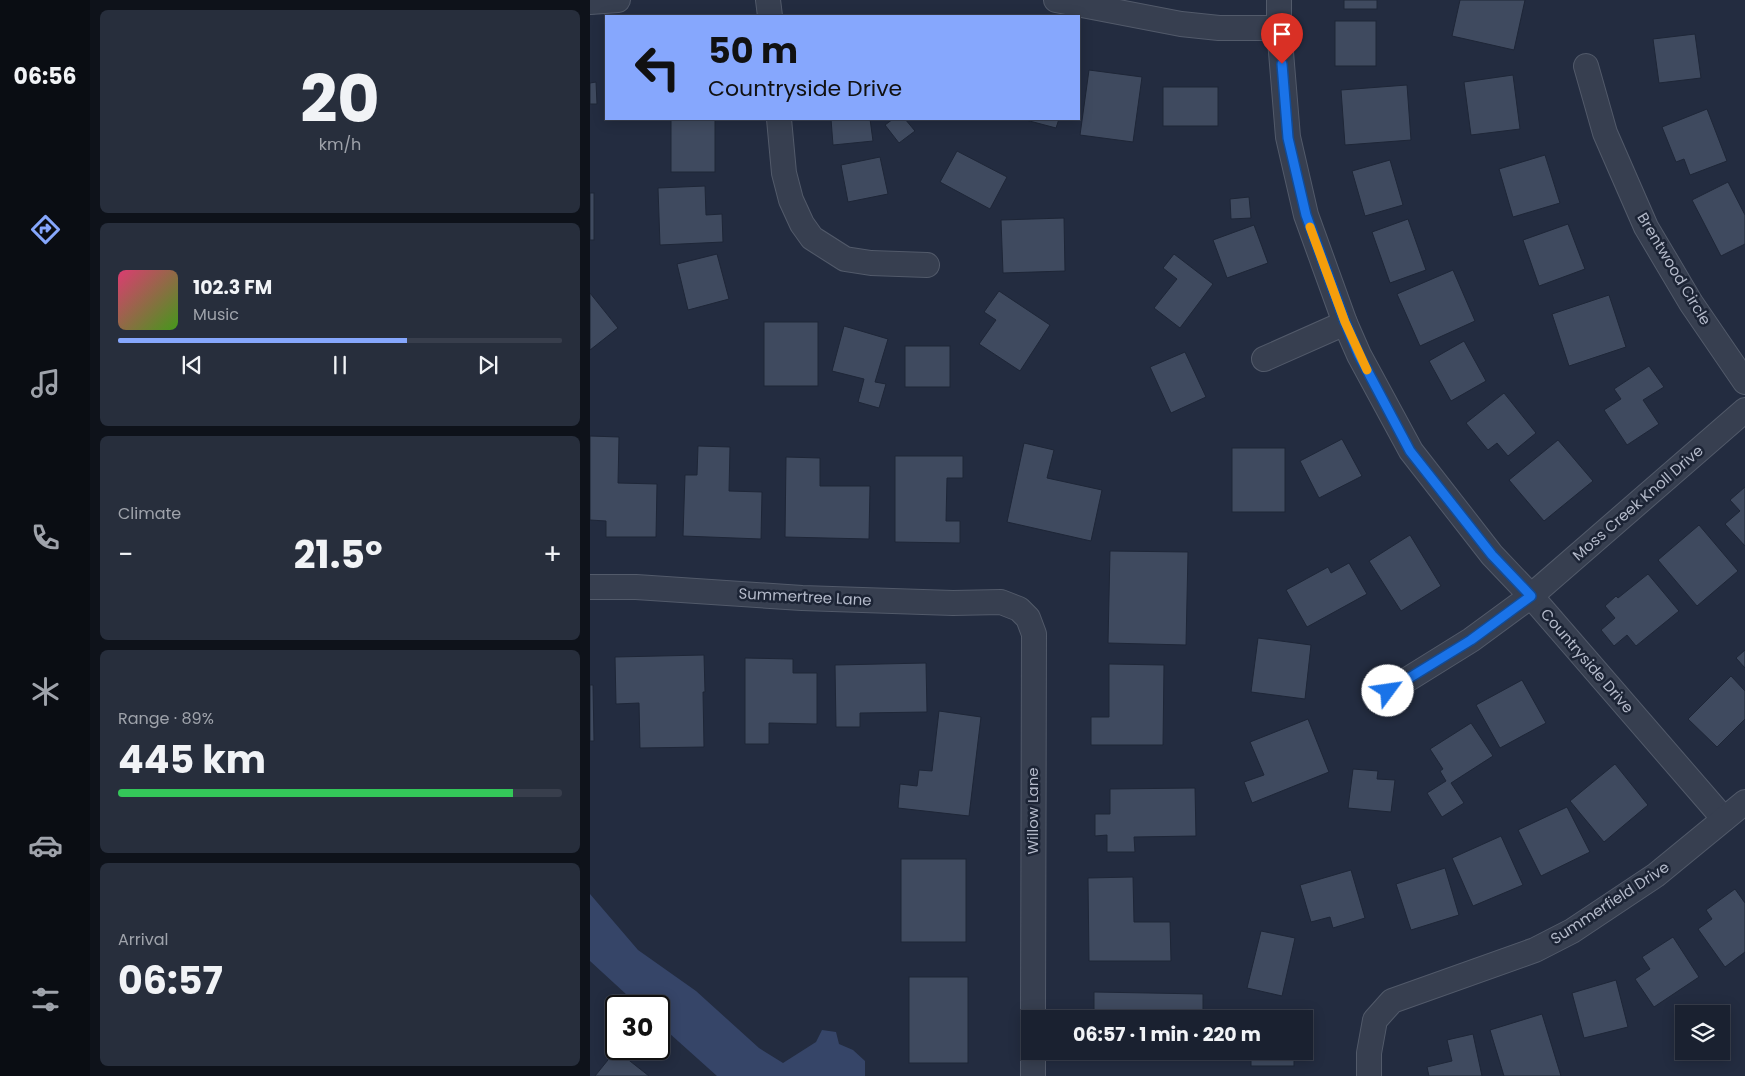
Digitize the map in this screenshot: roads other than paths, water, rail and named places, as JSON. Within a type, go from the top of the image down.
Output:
[{"type":"street","points":[[590,2],[618,0]]},
{"type":"street","points":[[768,0],[770,15]]},
{"type":"street","points":[[1056,0],[1181,24],[1219,28],[1279,28]]},
{"type":"street","name":"Countryside Drive","points":[[1279,0],[1279,28],[1288,138],[1306,215],[1359,355],[1410,451],[1492,555],[1531,596],[1724,819]]},
{"type":"street","name":"Brentwood Circle","points":[[1586,66],[1605,133],[1646,227],[1691,303],[1745,382]]},
{"type":"street","points":[[780,120],[784,173],[791,200],[802,224],[812,238],[845,259],[871,263],[927,264]]},
{"type":"street","points":[[1264,359],[1345,322]]},
{"type":"street","name":"Moss Creek Knoll Drive","points":[[1388,691],[1471,640],[1531,596],[1745,410]]},
{"type":"street","name":"Summertree Lane","points":[[590,587],[636,587],[811,598],[953,603],[1000,602],[1019,608]]},
{"type":"street","name":"Willow Lane","points":[[1019,608],[1028,618],[1034,634],[1033,1010]]},
{"type":"street","name":"Summerfield Drive","points":[[1369,1076],[1369,1053],[1375,1020],[1378,1014],[1392,1001],[1535,950],[1572,931],[1656,875],[1745,802]]},
{"type":"street","points":[[1033,1060],[1033,1076]]},
{"type":"water","points":[[590,894],[638,950],[696,991],[759,1048],[783,1063],[816,1042],[822,1030],[836,1032],[839,1044],[853,1050],[865,1061],[865,1076],[717,1076],[670,1034],[670,995],[627,995],[590,961]]}]
